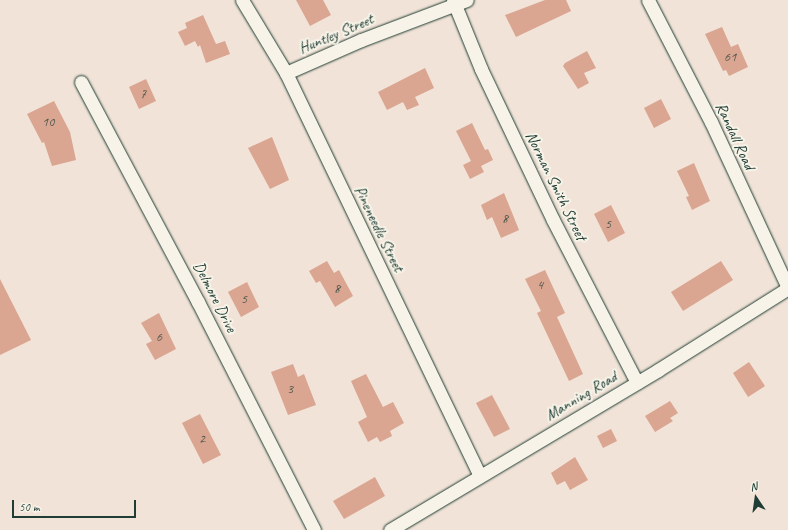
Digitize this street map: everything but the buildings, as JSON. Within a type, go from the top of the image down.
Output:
[{"type":"street","name":"Pineneedle Street","points":[[242,0],[286,73],[480,476]]},
{"type":"street","name":"Randall Road","points":[[648,0],[711,122],[788,288]]},
{"type":"street","name":"Huntley Street","points":[[286,73],[361,40],[458,2]]},
{"type":"street","name":"Norman Smith Street","points":[[458,2],[481,69],[553,220],[637,383]]},
{"type":"street","name":"Delmore Drive","points":[[81,82],[198,302],[314,530]]},
{"type":"street","name":"Manning Road","points":[[390,530],[637,383],[788,288]]}]
